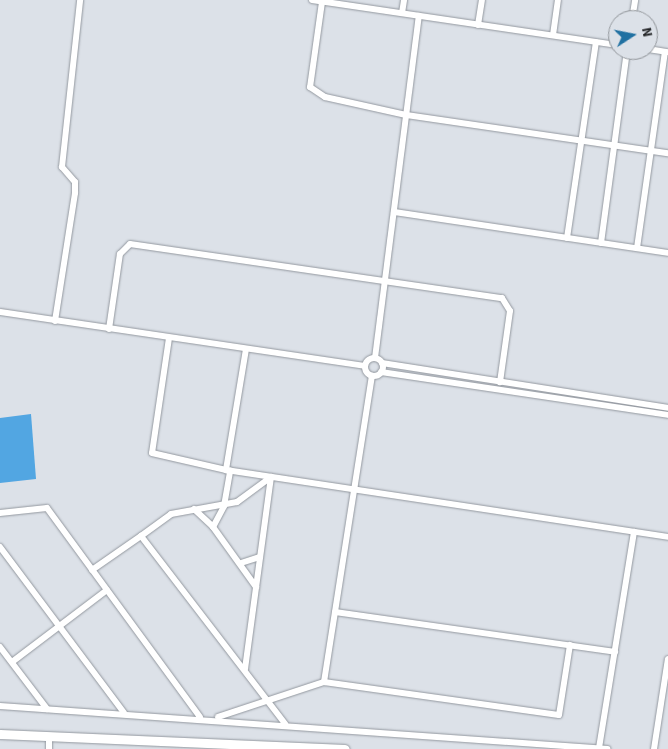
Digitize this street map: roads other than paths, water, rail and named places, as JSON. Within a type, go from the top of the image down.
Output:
[{"type":"street","points":[[55,321],[75,193],[75,182],[63,161],[80,0]]},
{"type":"street","points":[[314,0],[608,44]]},
{"type":"street","points":[[402,13],[404,0]]},
{"type":"street","points":[[478,25],[482,0]]},
{"type":"street","points":[[552,36],[558,0]]},
{"type":"street","points":[[322,2],[310,87],[325,97],[406,115],[668,153]]},
{"type":"street","points":[[364,366],[375,358],[419,16]]},
{"type":"street","points":[[567,238],[584,141],[596,42]]},
{"type":"street","points":[[637,248],[666,52]]},
{"type":"street","points":[[601,243],[626,60]]},
{"type":"street","points":[[394,212],[668,253]]},
{"type":"street","points":[[109,329],[120,254],[130,244],[507,300],[510,311],[500,382]]},
{"type":"street","points":[[0,312],[364,366],[372,376],[324,682]]},
{"type":"street","points":[[169,338],[152,453],[228,470],[668,537]]},
{"type":"street","points":[[213,526],[224,506],[246,349]]},
{"type":"street","points":[[375,358],[382,363],[668,408]]},
{"type":"street","points":[[381,372],[382,363]]},
{"type":"street","points":[[372,376],[381,372],[668,415]]},
{"type":"street","points":[[92,570],[171,514],[224,506],[251,494],[271,477]]},
{"type":"street","points":[[245,669],[271,477]]},
{"type":"street","points":[[0,513],[46,508],[200,717]]},
{"type":"street","points":[[194,510],[213,526],[241,562],[256,587]]},
{"type":"street","points":[[599,748],[634,532]]},
{"type":"street","points":[[141,536],[245,669],[285,724]]},
{"type":"street","points":[[0,547],[124,713]]},
{"type":"street","points":[[241,562],[260,557]]},
{"type":"street","points":[[12,662],[107,590]]},
{"type":"street","points":[[335,612],[615,652]]},
{"type":"street","points":[[214,718],[324,682],[559,715],[570,646]]},
{"type":"street","points":[[0,647],[47,708]]},
{"type":"street","points":[[654,749],[668,659]]},
{"type":"street","points":[[0,706],[200,717],[607,749]]},
{"type":"street","points":[[0,734],[194,745],[345,749]]},
{"type":"street","points":[[49,736],[49,749]]},
{"type":"water","points":[[31,414],[36,479],[0,483],[0,418]]}]
